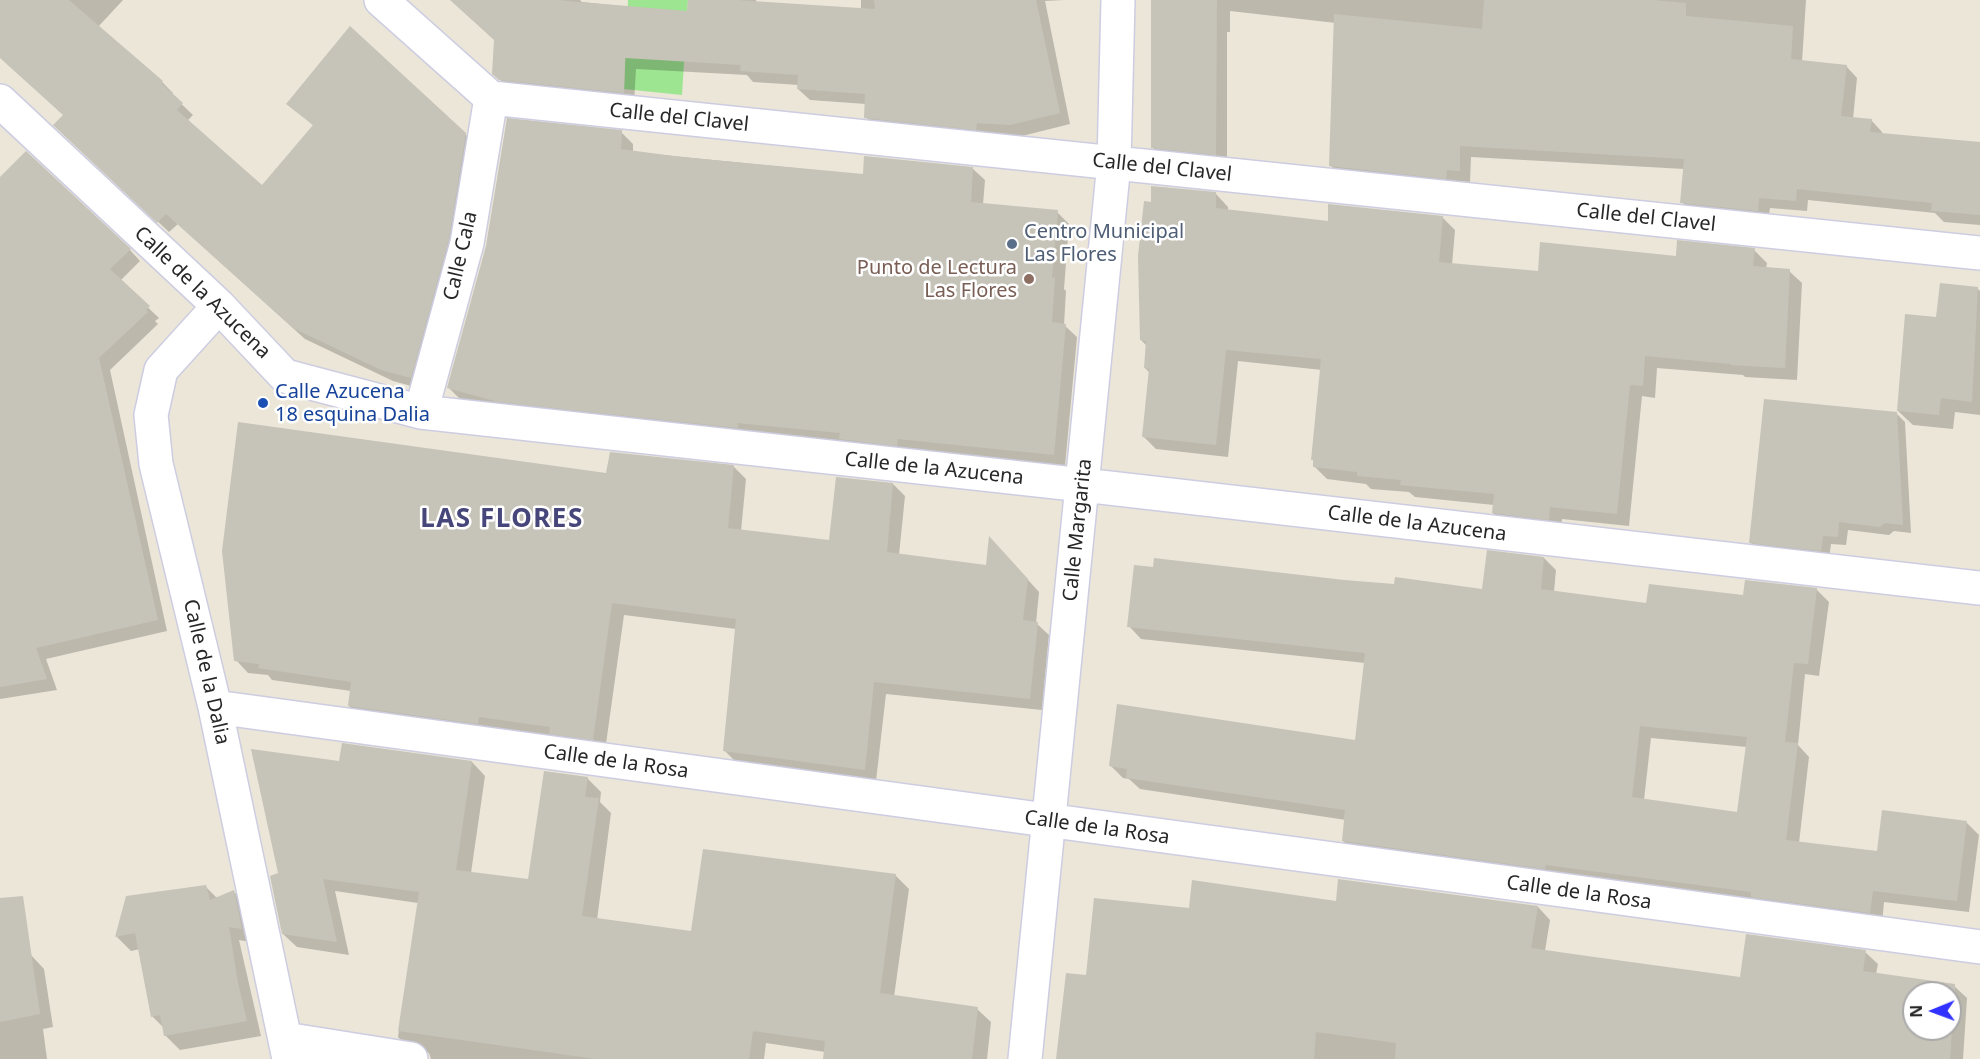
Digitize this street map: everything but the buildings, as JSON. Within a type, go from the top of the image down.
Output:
[{"type":"street","name":"Calle Margarita","points":[[1025,1059],[1114,163],[1118,0]]},
{"type":"street","points":[[392,5],[491,98]]},
{"type":"street","name":"Calle del Clavel","points":[[491,98],[1980,253]]},
{"type":"street","name":"Calle Cala","points":[[421,412],[467,243],[491,98]]},
{"type":"street","name":"Calle de la Azucena","points":[[0,101],[219,306],[285,376],[421,412],[1980,588]]},
{"type":"street","name":"Calle de la Dalia","points":[[219,306],[161,370],[151,415],[156,464],[215,707],[287,1049]]},
{"type":"street","name":"Calle de la Rosa","points":[[215,707],[1980,947]]},
{"type":"street","points":[[287,1049],[411,1059]]},
{"type":"green space","points":[[628,0],[688,0],[682,95],[624,89]]},
{"type":"place","name":"Centro Municipal Las Flores","points":[[1012,244]]},
{"type":"place","name":"Punto de Lectura Las Flores","points":[[1029,279]]},
{"type":"place","name":"Calle Azucena 18 esquina Dalia","points":[[263,403]]},
{"type":"district","name":"LAS FLORES","points":[[502,520]]}]
